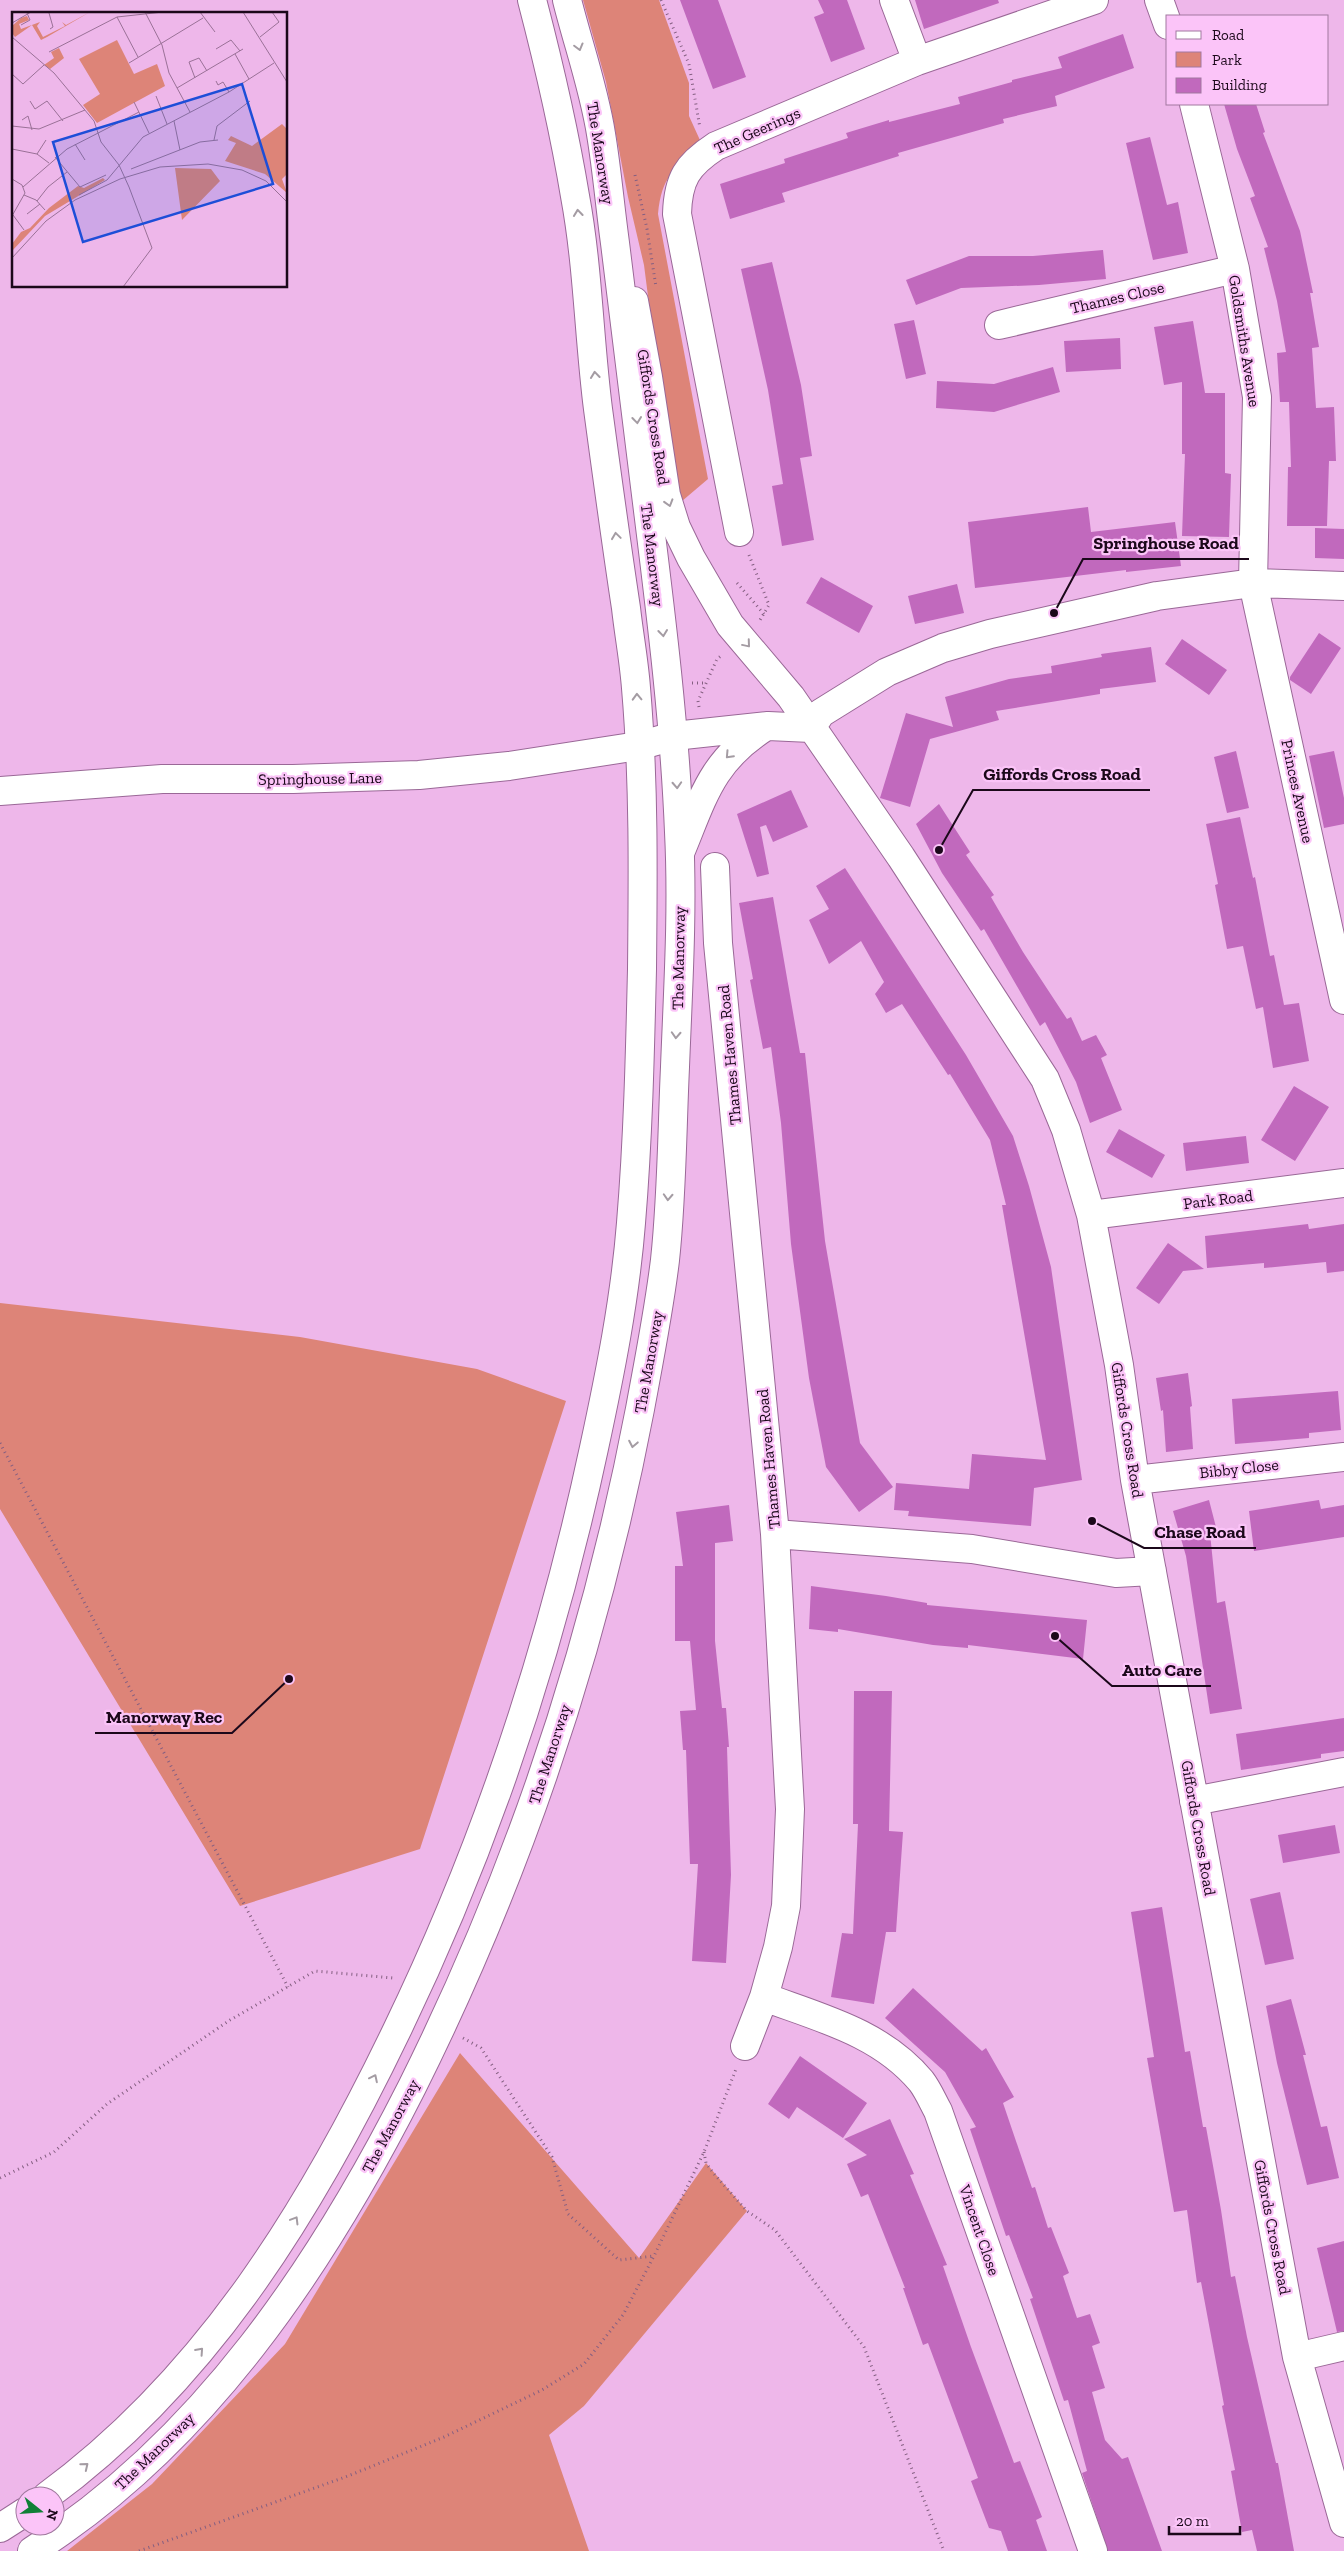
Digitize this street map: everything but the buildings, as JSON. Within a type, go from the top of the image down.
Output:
[{"type":"street","name":"The Manorway","points":[[60,2486],[111,2445],[160,2396],[215,2334],[250,2289],[292,2225],[334,2155],[371,2085],[422,1980],[486,1829],[523,1718],[578,1526],[609,1380],[631,1229],[640,1050],[643,873],[636,686],[598,405],[576,201],[546,54],[532,0]]},
{"type":"street","name":"The Manorway","points":[[32,2551],[88,2511],[132,2475],[179,2429],[246,2354],[290,2297],[336,2225],[393,2124],[442,2026],[502,1886],[546,1767],[586,1638],[615,1528],[633,1445],[666,1257],[677,1022],[680,853],[674,736],[667,664],[600,128],[567,0]]},
{"type":"street","points":[[894,0],[917,61]]},
{"type":"street","name":"The Geerings","points":[[739,532],[677,214],[678,191],[685,174],[696,159],[716,146],[917,61],[1094,0]]},
{"type":"street","points":[[1159,0],[1166,19]]},
{"type":"street","name":"Goldsmiths Avenue","points":[[1194,105],[1235,269],[1257,397],[1253,583]]},
{"type":"street","name":"Giffords Cross Road","points":[[600,128],[648,377],[666,495],[676,527],[691,558],[730,624],[776,679],[901,857],[1045,1079],[1066,1130],[1091,1215],[1119,1365],[1135,1480],[1298,2357],[1344,2522]]},
{"type":"street","name":"Thames Close","points":[[1000,325],[1235,269]]},
{"type":"street","points":[[811,728],[821,713],[886,672],[943,648],[990,634],[1157,596],[1253,583],[1344,586]]},
{"type":"street","name":"Princes Avenue","points":[[1253,583],[1344,1000]]},
{"type":"street","points":[[680,853],[705,792],[722,764],[744,741],[768,726],[780,710],[776,679]]},
{"type":"street","name":"Springhouse Lane","points":[[0,791],[162,779],[293,779],[419,775],[509,766],[638,746],[674,736],[768,726],[811,728]]},
{"type":"street","name":"Thames Haven Road","points":[[715,867],[718,943],[775,1534],[790,1809],[786,1906],[778,1947],[764,1997],[745,2046]]},
{"type":"street","name":"Park Road","points":[[1091,1215],[1344,1183]]},
{"type":"street","name":"Bibby Close","points":[[1135,1480],[1344,1457]]},
{"type":"street","points":[[775,1534],[972,1549],[1116,1573],[1152,1571]]},
{"type":"street","points":[[1194,1800],[1344,1772]]},
{"type":"street","name":"Vincent Close","points":[[764,1997],[858,2031],[884,2047],[922,2083],[938,2111],[1094,2551]]},
{"type":"street","points":[[1298,2357],[1344,2346]]},
{"type":"street","points":[[0,2528],[15,2518]]},
{"type":"path","points":[[661,0],[689,64],[701,135]]},
{"type":"path","points":[[739,532],[768,604],[764,614]]},
{"type":"path","points":[[699,711],[698,701],[718,659],[724,652]]},
{"type":"path","points":[[687,683],[706,683]]},
{"type":"path","points":[[0,1444],[288,1987]]},
{"type":"path","points":[[0,2178],[54,2152],[107,2104],[230,2020],[315,1971],[422,1980]]},
{"type":"path","points":[[442,2026],[481,2048],[552,2157],[568,2214],[619,2260],[654,2256]]},
{"type":"path","points":[[140,2551],[348,2476],[444,2438],[542,2390],[584,2364],[622,2314],[654,2256],[704,2152],[745,2046]]},
{"type":"path","points":[[704,2152],[706,2164],[715,2175],[747,2211],[775,2230],[864,2347],[944,2551]]},
{"type":"green space","points":[[583,0],[659,0],[689,83],[689,116],[704,149],[684,162],[671,174],[663,190],[658,214],[708,479],[675,507],[644,265],[628,197],[606,82]]},
{"type":"green space","points":[[0,1303],[300,1337],[477,1369],[566,1401],[420,1849],[240,1906],[0,1509]]},
{"type":"green space","points":[[460,2053],[639,2258],[706,2163],[747,2211],[584,2406],[549,2435],[589,2551],[67,2551],[152,2484],[285,2344]]},
{"type":"place","name":"Springhouse Road","points":[[1054,613]]},
{"type":"place","name":"Giffords Cross Road","points":[[939,850]]},
{"type":"place","name":"Chase Road","points":[[1092,1521]]},
{"type":"place","name":"Auto Care","points":[[1055,1636]]},
{"type":"place","name":"Manorway Rec","points":[[289,1679]]}]
